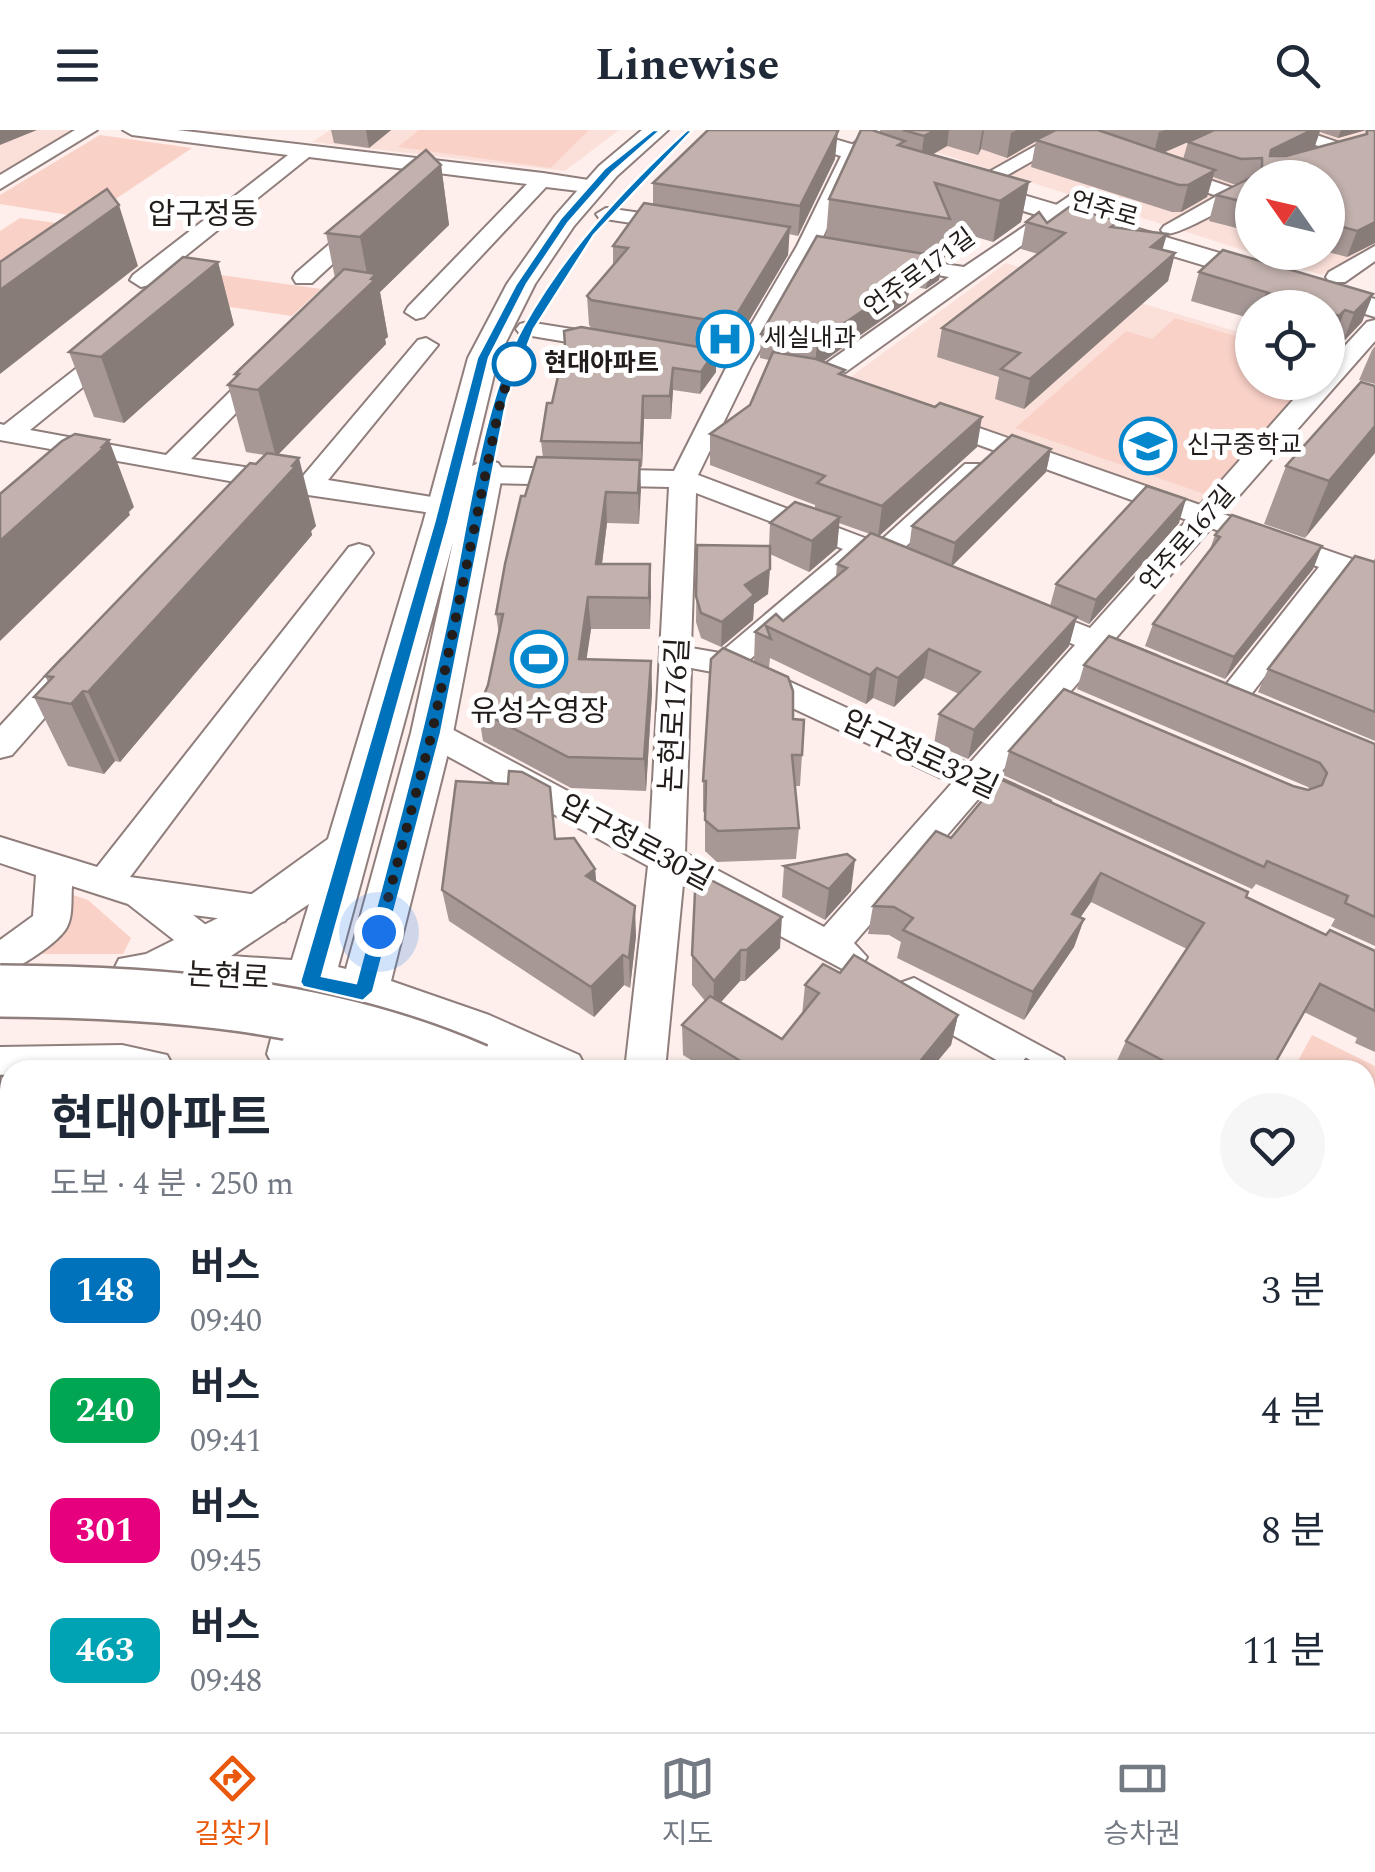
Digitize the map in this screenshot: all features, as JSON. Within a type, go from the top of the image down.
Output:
[{"type":"main road","points":[[346,1060],[432,733],[501,399],[528,329],[601,200],[656,130]]},
{"type":"main road","points":[[292,1060],[310,982],[446,506],[483,358],[522,284],[564,221],[601,200],[690,130]]},
{"type":"main road","name":"언주로","points":[[778,130],[867,141],[990,177],[1062,206],[1171,230],[1375,288]]},
{"type":"main road","name":"언주로","points":[[834,130],[1375,308]]},
{"type":"main road","points":[[151,973],[210,948],[272,910],[348,847]]},
{"type":"main road","name":"논현로","points":[[0,975],[69,970],[310,982],[363,992],[454,1021],[539,1060]]},
{"type":"main road","name":"논현로","points":[[0,991],[61,991],[271,1010],[404,1040],[453,1060]]},
{"type":"main road","name":"논현로","points":[[0,1018],[264,1040],[343,1060]]},
{"type":"street","points":[[0,183],[88,130]]},
{"type":"street","points":[[132,130],[543,179],[601,200],[708,229]]},
{"type":"street","points":[[1284,130],[1375,161]]},
{"type":"street","points":[[1314,160],[1375,133]]},
{"type":"street","points":[[990,177],[1078,137]]},
{"type":"street","points":[[683,479],[731,362],[807,245],[867,141]]},
{"type":"street","points":[[141,280],[306,151]]},
{"type":"street","points":[[1190,152],[1147,164],[1235,189]]},
{"type":"street","points":[[304,278],[430,166]]},
{"type":"street","points":[[416,312],[543,179]]},
{"type":"street","points":[[1171,230],[1235,195]]},
{"type":"street","name":"언주로171길","points":[[820,378],[1062,206]]},
{"type":"street","points":[[1336,277],[1375,252]]},
{"type":"street","points":[[861,255],[966,274]]},
{"type":"street","points":[[5,433],[145,326]]},
{"type":"street","name":"언주로167길","points":[[1345,360],[1375,327]]},
{"type":"street","points":[[528,329],[632,346]]},
{"type":"street","points":[[308,487],[426,345]]},
{"type":"street","points":[[172,464],[281,355]]},
{"type":"street","points":[[731,362],[820,378],[856,392]]},
{"type":"street","points":[[1345,387],[1359,392]]},
{"type":"street","name":"언주로167길","points":[[829,946],[1309,400]]},
{"type":"street","points":[[910,412],[1375,577]]},
{"type":"street","points":[[5,433],[308,487],[446,506]]},
{"type":"street","points":[[726,664],[1001,445]]},
{"type":"street","points":[[485,475],[683,479],[936,575]]},
{"type":"street","name":"논현로176길","points":[[647,1060],[668,859],[683,479]]},
{"type":"street","points":[[105,883],[360,553]]},
{"type":"street","points":[[1232,698],[1337,563]]},
{"type":"street","points":[[1008,605],[1165,670]]},
{"type":"street","points":[[0,747],[89,649]]},
{"type":"street","name":"압구정로32길","points":[[679,656],[726,664],[1067,823]]},
{"type":"street","points":[[1198,684],[1268,713]]},
{"type":"street","points":[[1052,694],[1087,709]]},
{"type":"street","name":"압구정로30길","points":[[432,733],[1032,1060]]},
{"type":"street","points":[[0,850],[142,894],[272,910]]},
{"type":"street","points":[[0,960],[51,922],[55,868]]},
{"type":"street","points":[[142,894],[210,948]]},
{"type":"shaded area","points":[[0,130],[74,130],[0,175]]},
{"type":"shaded area","points":[[330,130],[619,130],[565,171],[312,142]]},
{"type":"shaded area","points":[[419,130],[589,130],[551,168],[398,147]]},
{"type":"shaded area","points":[[867,130],[1375,130],[1375,248],[1345,263],[1345,160],[1235,160],[1235,248]]},
{"type":"shaded area","points":[[100,135],[192,148],[87,218],[0,204],[0,195]]},
{"type":"shaded area","points":[[20,218],[77,226],[0,268],[0,231]]},
{"type":"shaded area","name":"신구중학교","points":[[1006,263],[1235,331],[1235,400],[1246,400],[1210,510],[845,381]]},
{"type":"shaded area","points":[[1305,270],[1331,270],[1321,275]]},
{"type":"shaded area","points":[[199,272],[321,289],[292,316],[167,298]]},
{"type":"shaded area","points":[[1175,318],[1235,336],[1235,400],[1294,400],[1210,496],[1015,428],[1126,331],[1152,339]]},
{"type":"shaded area","points":[[64,892],[88,900],[131,938],[123,954],[39,954],[64,930]]},
{"type":"shaded area","points":[[1312,1035],[1363,1060],[1298,1060]]},
{"type":"building","points":[[708,130],[838,131],[800,206],[653,183]]},
{"type":"building","points":[[861,130],[905,141],[898,145],[1029,182],[1000,201],[935,183],[950,219],[829,199]]},
{"type":"building","points":[[903,130],[935,130],[924,136]]},
{"type":"building","points":[[1056,130],[1098,130],[1215,170],[1188,185],[1179,185],[1036,140]]},
{"type":"building","points":[[1214,130],[1312,130],[1271,150],[1270,156],[1286,156],[1375,130],[1375,222],[1357,231],[1345,228],[1345,160],[1241,159],[1188,142]]},
{"type":"building","points":[[426,150],[441,165],[360,237],[326,233]]},
{"type":"building","points":[[1235,186],[1235,200],[1216,195]]},
{"type":"building","points":[[107,189],[119,205],[0,290],[0,262]]},
{"type":"building","points":[[644,203],[790,227],[731,324],[591,300],[587,296],[628,248],[613,246]]},
{"type":"building","points":[[1069,207],[1119,221],[1111,227],[1167,234],[1151,247],[1175,253],[1030,379],[1001,369],[1020,353],[942,328],[1065,233],[1026,222],[1039,212],[1047,223]]},
{"type":"building","points":[[817,236],[943,257],[930,266],[914,263],[909,279],[817,342],[761,334]]},
{"type":"building","points":[[1223,250],[1235,254],[1235,270],[1291,270],[1373,294],[1354,313],[1345,310],[1345,290],[1259,290],[1199,272]]},
{"type":"building","points":[[183,257],[218,262],[101,357],[69,352]]},
{"type":"building","points":[[344,269],[376,274],[371,279],[375,280],[258,390],[228,385],[239,374],[235,374]]},
{"type":"building","points":[[581,327],[716,350],[701,372],[673,368],[670,396],[643,396],[641,443],[541,441],[547,403],[552,403],[565,345],[564,331]]},
{"type":"building","points":[[773,352],[816,359],[845,370],[839,374],[935,407],[940,403],[982,417],[882,506],[817,483],[825,476],[710,434],[750,405]]},
{"type":"building","points":[[1361,382],[1375,386],[1375,426],[1329,481],[1286,466],[1345,400]]},
{"type":"building","points":[[75,434],[109,440],[0,541],[0,494]]},
{"type":"building","points":[[1012,435],[1051,449],[955,543],[912,526]]},
{"type":"building","points":[[267,453],[299,458],[292,466],[295,467],[88,692],[83,691],[71,704],[34,697],[53,677],[45,676],[250,463],[256,464]]},
{"type":"building","points":[[537,457],[640,460],[638,493],[606,492],[596,564],[650,564],[649,598],[588,597],[579,659],[651,661],[644,759],[568,757],[478,710],[488,685],[503,614],[496,614],[505,564],[521,496],[525,496]]},
{"type":"building","points":[[1147,486],[1186,499],[1096,600],[1056,584]]},
{"type":"building","points":[[795,502],[840,517],[812,541],[770,523]]},
{"type":"building","points":[[1232,515],[1322,546],[1234,657],[1153,624],[1220,537],[1215,535]]},
{"type":"building","points":[[871,533],[1077,617],[974,730],[939,714],[980,672],[929,649],[898,678],[877,668],[870,675],[766,626],[771,639],[755,632],[776,614],[783,621],[847,568],[837,564]]},
{"type":"building","points":[[697,545],[770,546],[770,569],[745,585],[754,595],[722,622],[701,613],[696,596]]},
{"type":"building","points":[[1355,556],[1375,562],[1375,712],[1268,669]]},
{"type":"building","points":[[1109,636],[1375,744],[1375,917],[1345,903],[1348,896],[1267,861],[1264,867],[1009,751],[1064,689],[1293,786],[1308,790],[1322,785],[1327,773],[1320,763],[1084,665]]},
{"type":"building","points":[[723,648],[788,677],[793,691],[793,719],[804,720],[802,755],[792,755],[799,828],[718,831],[705,820],[703,781],[711,659]]},
{"type":"building","points":[[509,771],[522,772],[550,787],[555,839],[574,838],[595,869],[586,876],[635,906],[629,958],[623,955],[591,987],[442,890],[456,781],[508,784]]},
{"type":"building","points":[[1000,779],[1248,892],[1246,897],[1326,935],[1330,930],[1375,951],[1375,1011],[1320,984],[1277,1060],[1162,1060],[1126,1041],[1204,923],[1101,873],[1072,914],[1084,919],[1033,992],[903,930],[913,918],[894,907],[873,906],[936,831],[951,838]]},
{"type":"building","points":[[847,854],[855,860],[829,889],[784,866]]},
{"type":"building","points":[[707,878],[782,917],[747,950],[741,950],[714,981],[692,955],[695,892]]},
{"type":"building","points":[[854,955],[958,1015],[921,1060],[739,1060],[682,1025],[710,996],[782,1039],[819,993],[805,985],[823,964],[840,973]]},
{"type":"bus line","name":"148","points":[[656,130],[608,170],[564,221],[522,284],[483,358],[441,523],[328,930],[310,982],[363,992],[432,733],[501,399],[528,329],[590,233],[690,130]]},
{"type":"place","name":"세실내과","points":[[725,339]]},
{"type":"place","name":"현대아파트","points":[[514,364]]},
{"type":"place","name":"신구중학교","points":[[1148,446]]},
{"type":"place","name":"유성수영장","points":[[539,659]]},
{"type":"district","name":"압구정동","points":[[203,215]]},
{"type":"route","points":[[379,932],[432,733],[501,399],[514,364]]}]
